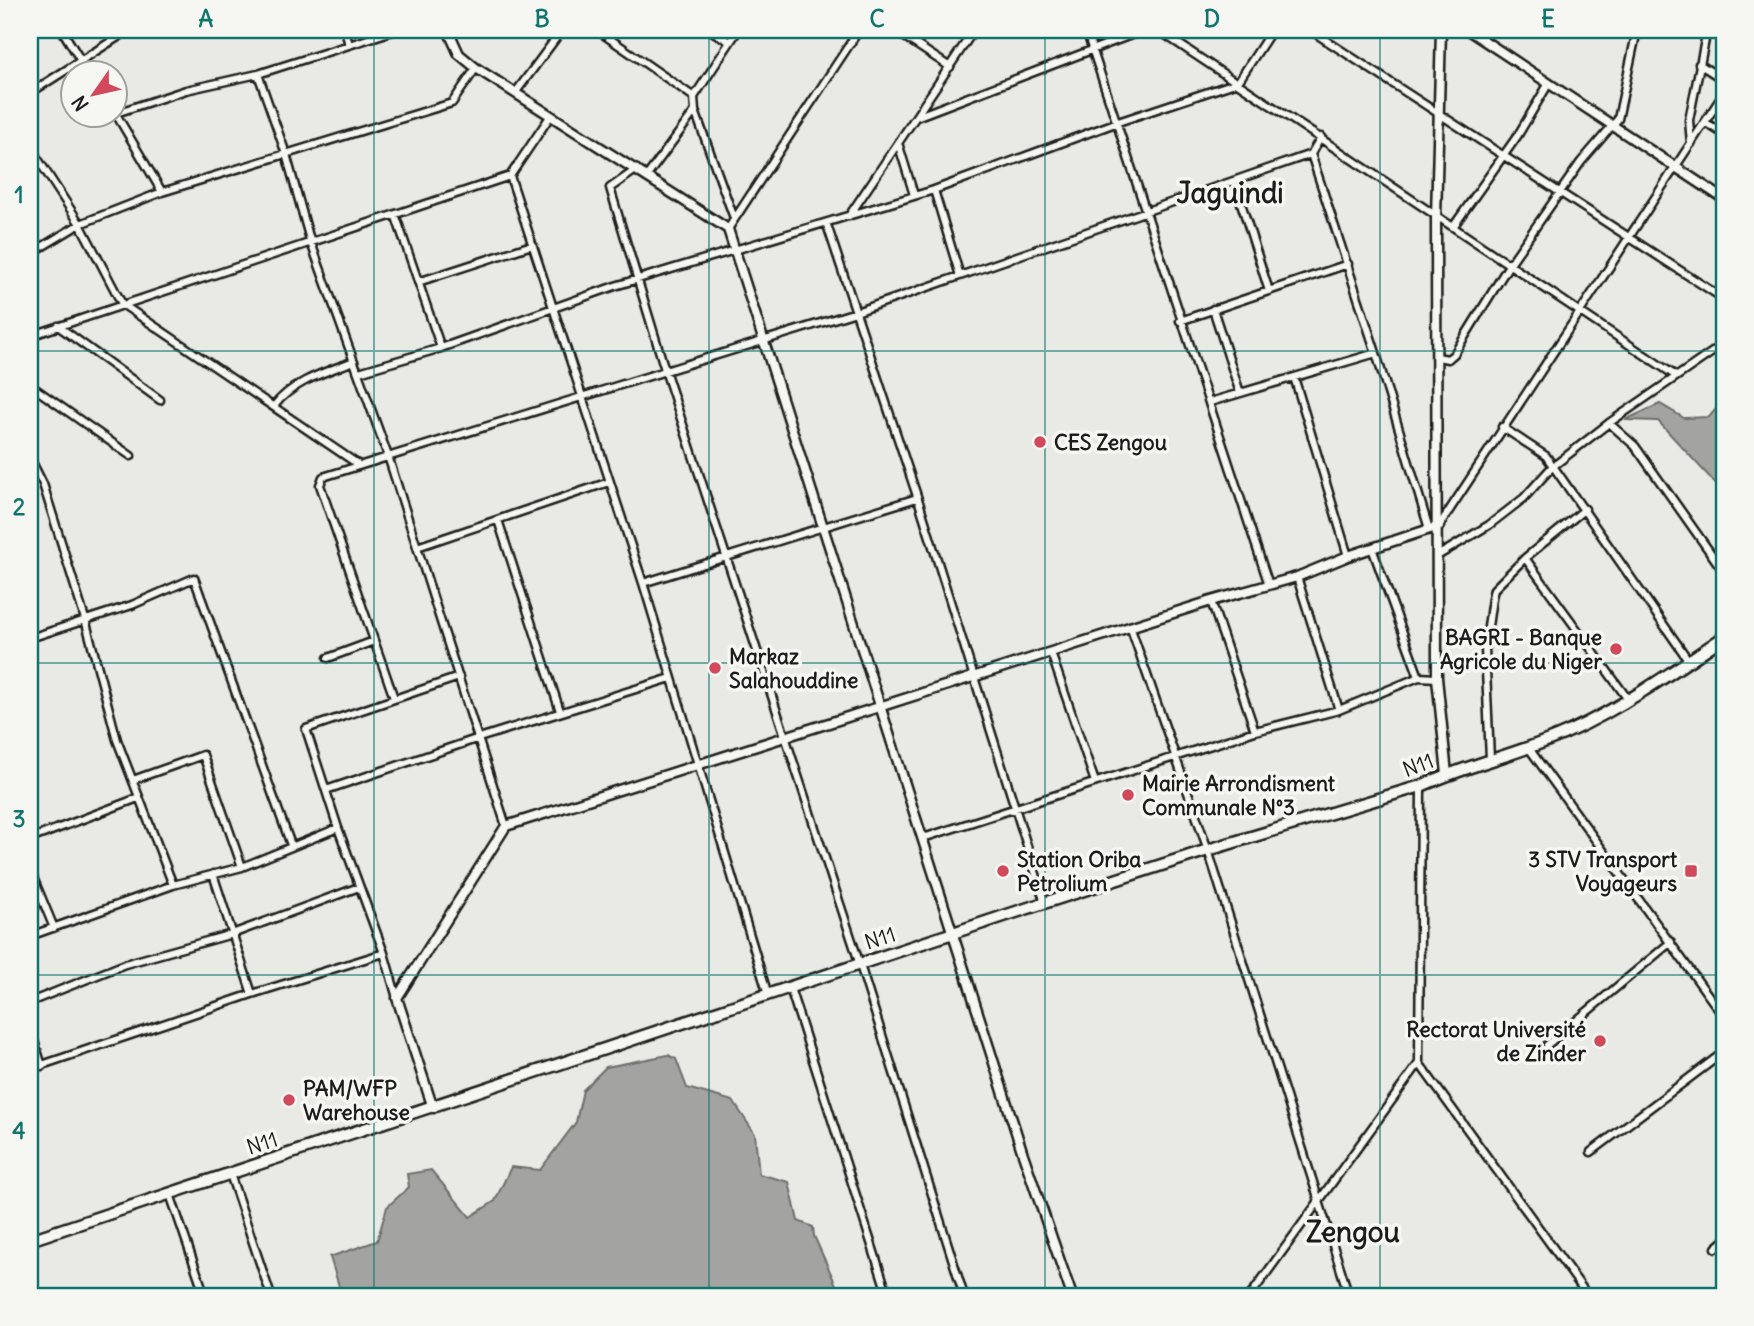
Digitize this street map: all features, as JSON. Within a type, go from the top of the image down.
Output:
[{"type":"main road","name":"N11","points":[[30,1240],[952,933],[1208,850],[1421,786],[1578,727],[1724,637]]},
{"type":"street","points":[[62,30],[80,60],[129,30]]},
{"type":"street","points":[[345,30],[349,45]]},
{"type":"street","points":[[130,108],[186,90],[258,74],[396,30]]},
{"type":"street","points":[[448,30],[458,54],[476,68],[728,229],[952,933],[1072,1296]]},
{"type":"street","points":[[516,93],[562,30]]},
{"type":"street","points":[[597,30],[694,97]]},
{"type":"street","points":[[710,30],[730,42]]},
{"type":"street","points":[[734,218],[695,111],[694,97],[738,30]]},
{"type":"street","points":[[728,229],[859,30]]},
{"type":"street","points":[[894,30],[950,67]]},
{"type":"street","points":[[849,216],[899,146],[974,30]]},
{"type":"street","points":[[1086,30],[1269,585]]},
{"type":"street","points":[[916,117],[1144,30]]},
{"type":"street","points":[[1158,30],[1676,376]]},
{"type":"street","points":[[359,372],[441,348],[639,280],[734,250],[827,225],[934,190],[1118,122],[1238,82],[1272,30]]},
{"type":"street","points":[[1310,30],[1558,194],[1724,299]]},
{"type":"street","points":[[1441,30],[1436,217],[1439,555],[1437,678],[1447,774]]},
{"type":"street","points":[[1468,30],[1724,199]]},
{"type":"street","points":[[1437,357],[1448,359],[1454,354],[1509,265],[1558,194],[1623,111],[1637,33],[1620,30]]},
{"type":"street","points":[[1691,144],[1689,120],[1707,30]]},
{"type":"street","points":[[1699,64],[1724,80]]},
{"type":"street","points":[[30,254],[80,224],[162,192],[452,103],[476,68]]},
{"type":"street","points":[[30,93],[60,73]]},
{"type":"street","points":[[258,74],[286,154],[310,240],[388,456],[506,826]]},
{"type":"street","points":[[1453,227],[1549,83]]},
{"type":"street","points":[[397,998],[506,826],[1130,626],[1297,577],[1348,556],[1438,526],[1580,312],[1626,237],[1724,93]]},
{"type":"street","points":[[647,176],[695,111]]},
{"type":"street","points":[[30,336],[310,240],[510,176],[551,115]]},
{"type":"street","points":[[1706,123],[1724,134]]},
{"type":"street","points":[[126,130],[162,192]]},
{"type":"street","points":[[394,698],[320,485],[323,477],[761,339],[856,312],[1311,154],[1321,137]]},
{"type":"street","points":[[30,146],[80,224],[122,304],[359,465]]},
{"type":"street","points":[[899,146],[914,195]]},
{"type":"street","points":[[1311,154],[1348,264],[1429,529]]},
{"type":"street","points":[[637,169],[610,188],[665,370],[860,965],[964,1296]]},
{"type":"street","points":[[510,176],[643,583],[768,995]]},
{"type":"street","points":[[1234,181],[1269,291]]},
{"type":"street","points":[[934,190],[960,276]]},
{"type":"street","points":[[395,214],[441,348]]},
{"type":"street","points":[[827,225],[917,498],[1045,903]]},
{"type":"street","points":[[418,282],[532,245]]},
{"type":"street","points":[[1180,321],[1348,264]]},
{"type":"street","points":[[1213,309],[1240,393]]},
{"type":"street","points":[[58,327],[160,400]]},
{"type":"street","points":[[1439,555],[1489,524],[1524,498],[1552,468],[1609,423],[1724,344]]},
{"type":"street","points":[[1210,402],[1376,353]]},
{"type":"street","points":[[274,406],[286,393],[312,377],[354,361]]},
{"type":"street","points":[[1294,377],[1348,556]]},
{"type":"street","points":[[30,385],[131,456]]},
{"type":"street","points":[[1609,423],[1635,446],[1724,572]]},
{"type":"street","points":[[1502,427],[1545,456],[1586,509],[1689,661]]},
{"type":"street","points":[[30,458],[43,484],[85,619],[117,740],[173,885]]},
{"type":"street","points":[[417,547],[609,482]]},
{"type":"street","points":[[643,583],[917,498]]},
{"type":"street","points":[[1490,759],[1485,648],[1494,589],[1525,558],[1586,509]]},
{"type":"street","points":[[498,520],[560,711]]},
{"type":"street","points":[[1372,548],[1419,677]]},
{"type":"street","points":[[1525,558],[1628,698]]},
{"type":"street","points":[[1297,577],[1339,710]]},
{"type":"street","points":[[30,638],[156,597],[194,578],[291,845]]},
{"type":"street","points":[[1211,601],[1255,731]]},
{"type":"street","points":[[1130,626],[1173,757],[1208,850],[1349,1296]]},
{"type":"street","points":[[328,658],[374,641]]},
{"type":"street","points":[[1051,653],[1095,782]]},
{"type":"street","points":[[433,1108],[384,953],[338,828],[306,729],[459,677]]},
{"type":"street","points":[[923,838],[1255,731],[1339,710],[1419,677],[1437,678]]},
{"type":"street","points":[[326,790],[560,711],[671,678]]},
{"type":"street","points":[[1528,747],[1724,1017]]},
{"type":"street","points":[[133,780],[203,755],[242,867]]},
{"type":"street","points":[[1250,1296],[1419,1063],[1421,786]]},
{"type":"street","points":[[30,839],[138,798]]},
{"type":"street","points":[[30,936],[173,885],[242,867],[338,828]]},
{"type":"street","points":[[30,870],[54,928]]},
{"type":"street","points":[[213,874],[252,994]]},
{"type":"street","points":[[30,1002],[125,964],[232,934],[359,887]]},
{"type":"street","points":[[1547,1045],[1671,942]]},
{"type":"street","points":[[30,1069],[252,994],[384,953]]},
{"type":"street","points":[[790,988],[888,1296]]},
{"type":"street","points":[[30,1028],[41,1066]]},
{"type":"street","points":[[1591,1152],[1724,1052]]},
{"type":"street","points":[[1419,1063],[1588,1296]]},
{"type":"street","points":[[230,1174],[271,1296]]},
{"type":"street","points":[[170,1194],[205,1296]]},
{"type":"street","points":[[1716,1248],[1724,1241]]},
{"type":"shaded area","points":[[1724,400],[1724,488],[1715,483],[1658,421],[1625,420],[1660,404],[1684,418],[1709,417]]},
{"type":"shaded area","points":[[668,1055],[676,1059],[687,1088],[733,1101],[755,1134],[759,1174],[789,1182],[798,1221],[813,1227],[814,1236],[841,1296],[342,1296],[330,1257],[377,1241],[387,1207],[409,1187],[407,1174],[431,1170],[470,1217],[495,1201],[511,1167],[540,1170],[576,1122],[583,1090],[606,1067]]},
{"type":"place","name":"CES Zengou","points":[[1040,442]]},
{"type":"place","name":"BAGRI - Banque Agricole du Niger","points":[[1616,649]]},
{"type":"place","name":"Markaz Salahouddine","points":[[715,668]]},
{"type":"place","name":"Mairie Arrondisment Communale N°3","points":[[1128,795]]},
{"type":"place","name":"Station Oriba Petrolium","points":[[1003,871]]},
{"type":"place","name":"3 STV Transport Voyageurs","points":[[1691,871]]},
{"type":"place","name":"Rectorat Université de Zinder","points":[[1600,1041]]},
{"type":"place","name":"PAM/WFP Warehouse","points":[[289,1100]]},
{"type":"district","name":"Jaguindi","points":[[1230,193]]},
{"type":"district","name":"Zengou","points":[[1353,1232]]}]
